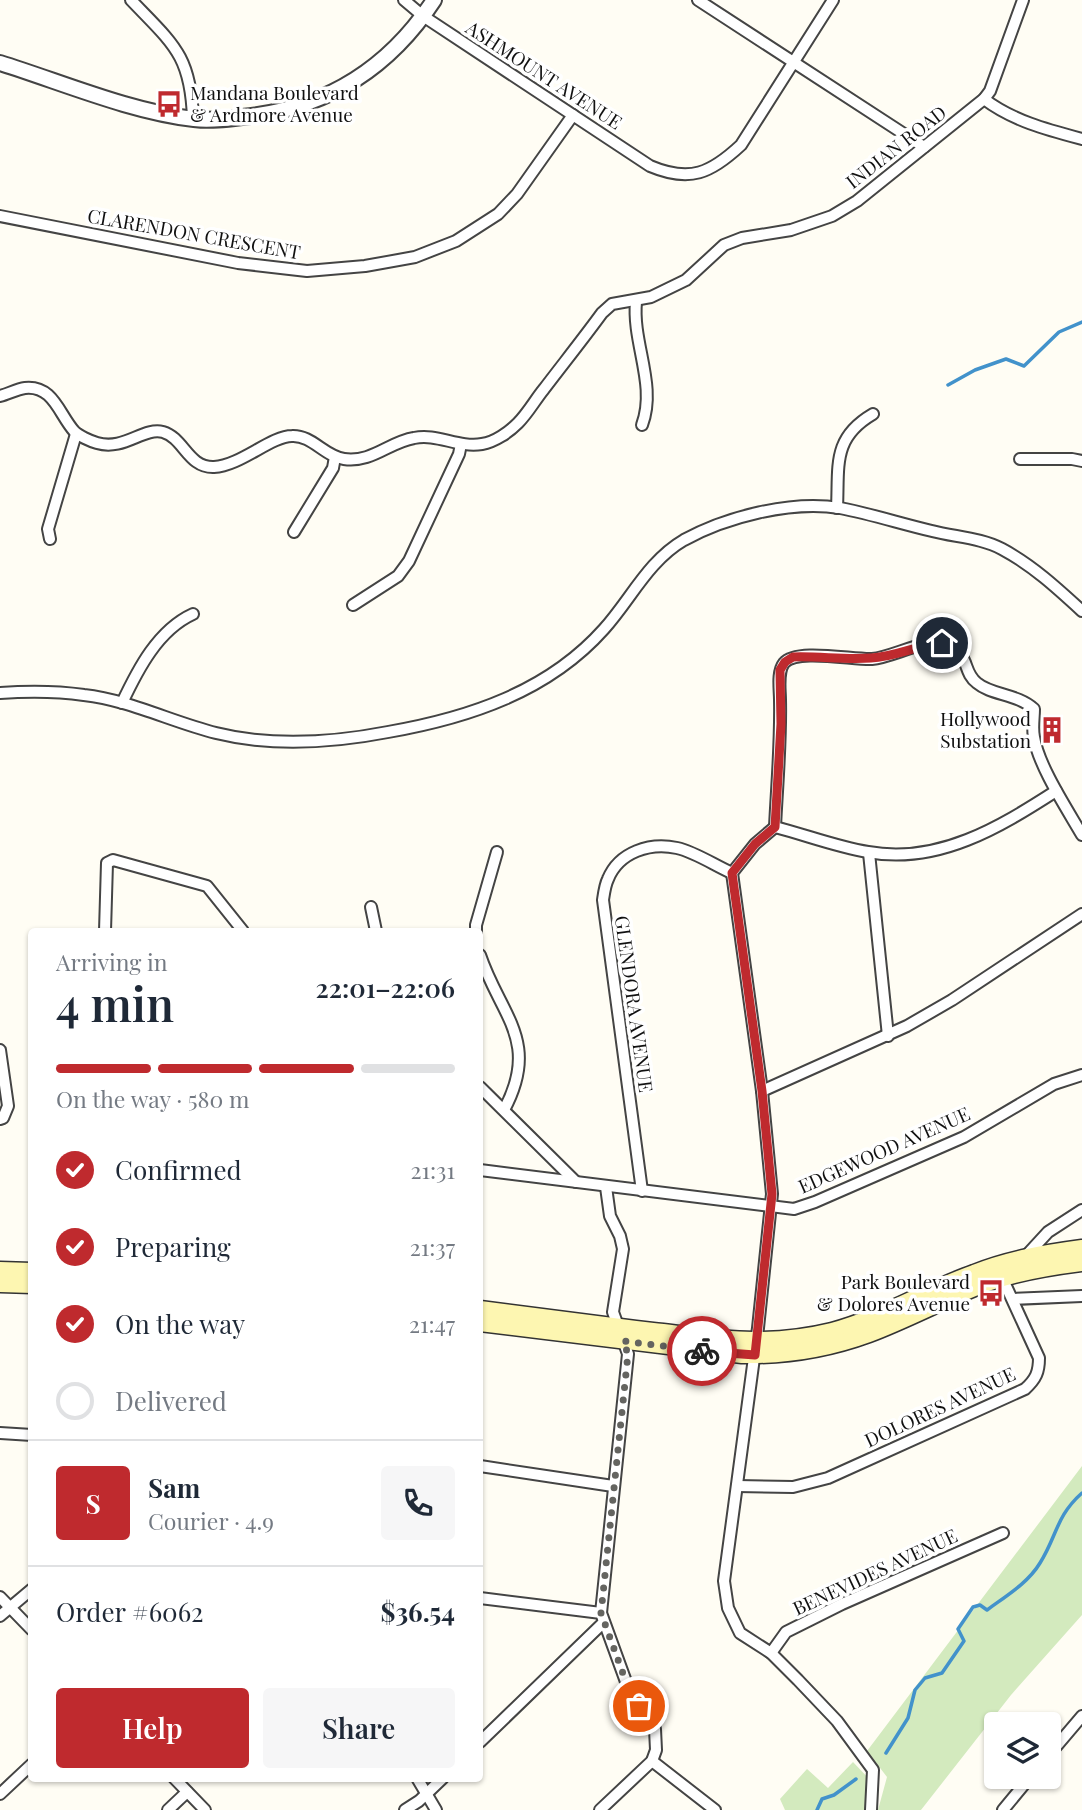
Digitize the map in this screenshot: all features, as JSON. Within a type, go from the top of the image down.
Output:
[{"type":"main road","points":[[483,1324],[621,1334],[784,1354],[837,1345],[870,1334],[965,1291],[1024,1257],[1082,1248]]},
{"type":"main road","points":[[999,1272],[1082,1263]]},
{"type":"main road","points":[[0,1270],[28,1271]]},
{"type":"main road","points":[[0,1284],[28,1285]]},
{"type":"main road","points":[[483,1310],[621,1334]]},
{"type":"street","points":[[131,0],[170,41],[184,61],[192,95],[192,119]]},
{"type":"street","name":"ASHMOUNT AVENUE","points":[[404,0],[423,16],[650,166],[668,174],[688,176],[706,171],[726,159],[741,145],[792,62]]},
{"type":"street","points":[[0,63],[146,110],[192,119],[257,116],[299,107],[327,96],[364,75],[384,60],[412,32],[434,0]]},
{"type":"street","points":[[698,0],[924,147]]},
{"type":"street","points":[[792,62],[833,0]]},
{"type":"street","name":"INDIAN ROAD","points":[[636,302],[686,280],[724,245],[758,234],[813,224],[857,201],[984,99],[1023,0]]},
{"type":"street","points":[[984,99],[1000,111],[1046,130],[1082,139]]},
{"type":"street","name":"CLARENDON CRESCENT","points":[[0,216],[239,263],[306,271],[365,266],[415,257],[456,241],[498,214],[517,194],[573,114]]},
{"type":"street","points":[[0,396],[26,388],[48,393],[76,434],[96,443],[113,446],[154,431],[162,432],[170,435],[192,460],[215,467],[237,461],[289,435],[310,440],[335,457],[346,459],[366,458],[416,437],[430,437],[461,444],[484,444],[506,433],[518,423],[602,313],[612,304],[624,301],[636,302],[634,318],[648,394],[642,425]]},
{"type":"street","points":[[837,508],[839,454],[845,436],[859,422],[873,414]]},
{"type":"street","points":[[50,538],[48,529],[76,434]]},
{"type":"street","points":[[353,605],[398,576],[409,561],[459,454],[461,444]]},
{"type":"street","points":[[294,532],[333,468],[335,457]]},
{"type":"street","points":[[1020,459],[1072,458],[1082,461]]},
{"type":"street","points":[[0,692],[85,695],[122,703],[217,733],[272,741],[318,742],[383,733],[452,719],[503,701],[553,675],[604,629],[647,571],[682,541],[733,519],[788,508],[837,508],[1000,548],[1040,573],[1082,611]]},
{"type":"street","points":[[122,703],[149,654],[181,619],[193,614]]},
{"type":"street","points":[[871,1810],[873,1770],[837,1721],[771,1653],[740,1633],[727,1608],[724,1581],[755,1349],[772,1194],[762,1091],[732,873],[755,844],[775,827],[781,724],[780,670],[785,662],[793,657],[873,659],[928,644],[942,643],[955,649],[965,658],[974,682],[985,689],[999,691],[1027,703],[1034,709],[1033,736],[1056,791],[1082,835]]},
{"type":"street","points":[[775,827],[869,853],[915,854],[966,842],[1011,820],[1056,791]]},
{"type":"street","name":"GLENDORA AVENUE","points":[[642,1191],[603,900],[608,878],[619,862],[633,852],[652,846],[678,848],[732,873]]},
{"type":"street","points":[[476,928],[497,852]]},
{"type":"street","points":[[869,853],[888,1036]]},
{"type":"street","points":[[105,928],[107,863],[113,860],[207,886],[241,928]]},
{"type":"street","points":[[371,907],[375,928]]},
{"type":"street","points":[[762,1091],[888,1036],[952,1000],[1082,914]]},
{"type":"street","points":[[483,961],[516,1038],[519,1073],[504,1110]]},
{"type":"street","points":[[0,1050],[8,1106],[1,1118]]},
{"type":"street","name":"EDGEWOOD AVENUE","points":[[483,1170],[794,1209],[964,1137],[1042,1091],[1082,1075]]},
{"type":"street","points":[[483,1090],[576,1182]]},
{"type":"street","points":[[600,1810],[652,1760],[656,1750],[655,1729],[629,1690],[602,1618],[628,1354],[613,1312],[623,1249],[621,1236],[610,1216],[606,1187]]},
{"type":"street","points":[[1024,1257],[1048,1232],[1082,1210]]},
{"type":"street","name":"DOLORES AVENUE","points":[[737,1486],[793,1488],[828,1478],[1025,1388],[1039,1372],[1039,1358],[999,1272]]},
{"type":"street","points":[[1013,1299],[1082,1296]]},
{"type":"street","points":[[0,1433],[28,1435]]},
{"type":"street","points":[[483,1466],[613,1486]]},
{"type":"street","name":"BENEVIDES AVENUE","points":[[771,1653],[786,1632],[1003,1532]]},
{"type":"street","points":[[0,1616],[28,1592]]},
{"type":"street","points":[[0,1597],[28,1626]]},
{"type":"street","points":[[483,1598],[602,1618]]},
{"type":"street","points":[[483,1739],[602,1618]]},
{"type":"street","points":[[1061,1741],[1082,1716]]},
{"type":"street","points":[[652,1760],[715,1810]]},
{"type":"street","points":[[0,1794],[28,1768]]},
{"type":"street","points":[[178,1782],[205,1810]]},
{"type":"street","points":[[419,1782],[436,1810]]},
{"type":"street","points":[[405,1810],[439,1782]]},
{"type":"street","points":[[1003,1810],[1020,1789]]},
{"type":"street","points":[[168,1810],[187,1791]]},
{"type":"green space","points":[[1082,1466],[1082,1615],[998,1712],[984,1712],[984,1730],[921,1810],[878,1810],[887,1777],[867,1751]]},
{"type":"green space","points":[[853,1762],[872,1782],[865,1810],[785,1810],[780,1799],[807,1769],[828,1788]]},
{"type":"waterway","points":[[948,385],[975,370],[1006,359],[1024,366],[1059,332],[1082,322]]},
{"type":"waterway","points":[[886,1753],[908,1718],[915,1690],[925,1678],[942,1673],[964,1641],[958,1629],[973,1607],[980,1605],[987,1610],[1029,1577],[1046,1553],[1067,1510],[1082,1493]]},
{"type":"waterway","points":[[817,1810],[822,1799],[834,1795],[856,1779]]},
{"type":"way so far","points":[[639,1706],[629,1690],[601,1613],[628,1354],[623,1341],[702,1351]]},
{"type":"place","name":"Mandana Boulevard & Ardmore Avenue","points":[[169,104]]},
{"type":"place","name":"Hollywood Substation","points":[[1052,730]]},
{"type":"place","name":"Park Boulevard & Dolores Avenue","points":[[991,1293]]},
{"type":"route","points":[[702,1351],[755,1355],[772,1194],[762,1091],[732,873],[755,844],[775,827],[781,724],[780,670],[785,662],[793,657],[873,659],[928,644],[942,643]]}]
